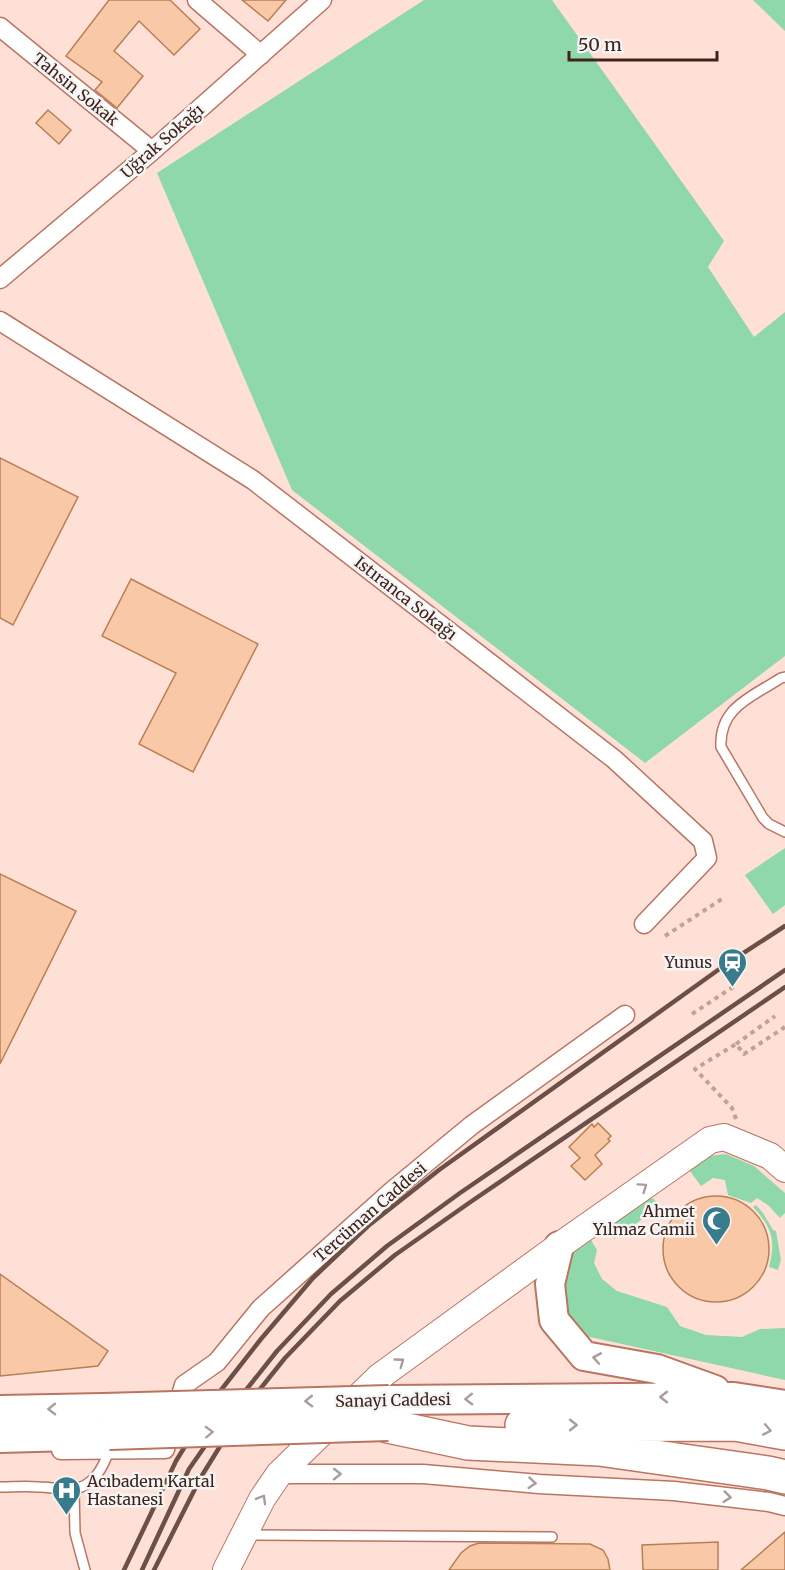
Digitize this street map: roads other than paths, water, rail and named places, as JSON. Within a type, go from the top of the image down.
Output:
[{"type":"highway","points":[[388,1413],[735,1424],[785,1433]]},
{"type":"highway","points":[[388,1413],[468,1443],[599,1449],[779,1477]]},
{"type":"main road","points":[[226,1570],[262,1499],[279,1473],[379,1377],[559,1246],[710,1140],[724,1137],[770,1156],[785,1169]]},
{"type":"main road","points":[[559,1246],[550,1284],[554,1320],[584,1356],[657,1369],[734,1397]]},
{"type":"main road","name":"Sanayi Caddesi","points":[[0,1438],[388,1413],[734,1397],[785,1405]]},
{"type":"main road","name":"Sanayi Caddesi","points":[[0,1410],[107,1431]]},
{"type":"street","points":[[198,0],[261,55]]},
{"type":"street","name":"Uğrak Sokağı","points":[[0,279],[152,151],[322,0]]},
{"type":"street","name":"Tahsin Sokak","points":[[0,27],[152,151]]},
{"type":"street","name":"Istıranca Sokağı","points":[[0,321],[253,480],[614,759],[703,841],[707,858],[644,924]]},
{"type":"street","name":"Tercüman Caddesi","points":[[107,1431],[165,1449],[184,1385],[217,1362],[261,1308],[392,1191],[472,1125],[625,1015]]},
{"type":"street","points":[[0,1451],[107,1431]]},
{"type":"street","points":[[279,1473],[423,1474],[538,1484],[674,1491],[770,1502],[785,1506]]},
{"type":"lane","points":[[785,677],[734,709],[724,722],[720,738],[721,747],[763,818],[769,825],[785,832]]},
{"type":"lane","points":[[0,1487],[74,1489],[85,1484],[104,1466],[107,1431]]},
{"type":"lane","points":[[74,1489],[75,1533],[85,1570]]},
{"type":"lane","points":[[244,1535],[552,1537]]},
{"type":"railway","points":[[124,1570],[176,1461],[214,1399],[313,1278],[368,1226],[439,1170],[725,965],[785,926]]},
{"type":"railway","points":[[142,1570],[189,1469],[231,1409],[277,1351],[331,1294],[387,1246],[460,1193],[785,970]]},
{"type":"railway","points":[[154,1570],[201,1477],[240,1414],[285,1358],[340,1301],[395,1255],[785,987]]},
{"type":"place","name":"Yunus","points":[[733,988]]},
{"type":"place","name":"Ahmet Yılmaz Camii","points":[[716,1246]]},
{"type":"place","name":"Acıbadem Kartal Hastanesi","points":[[66,1516]]}]
